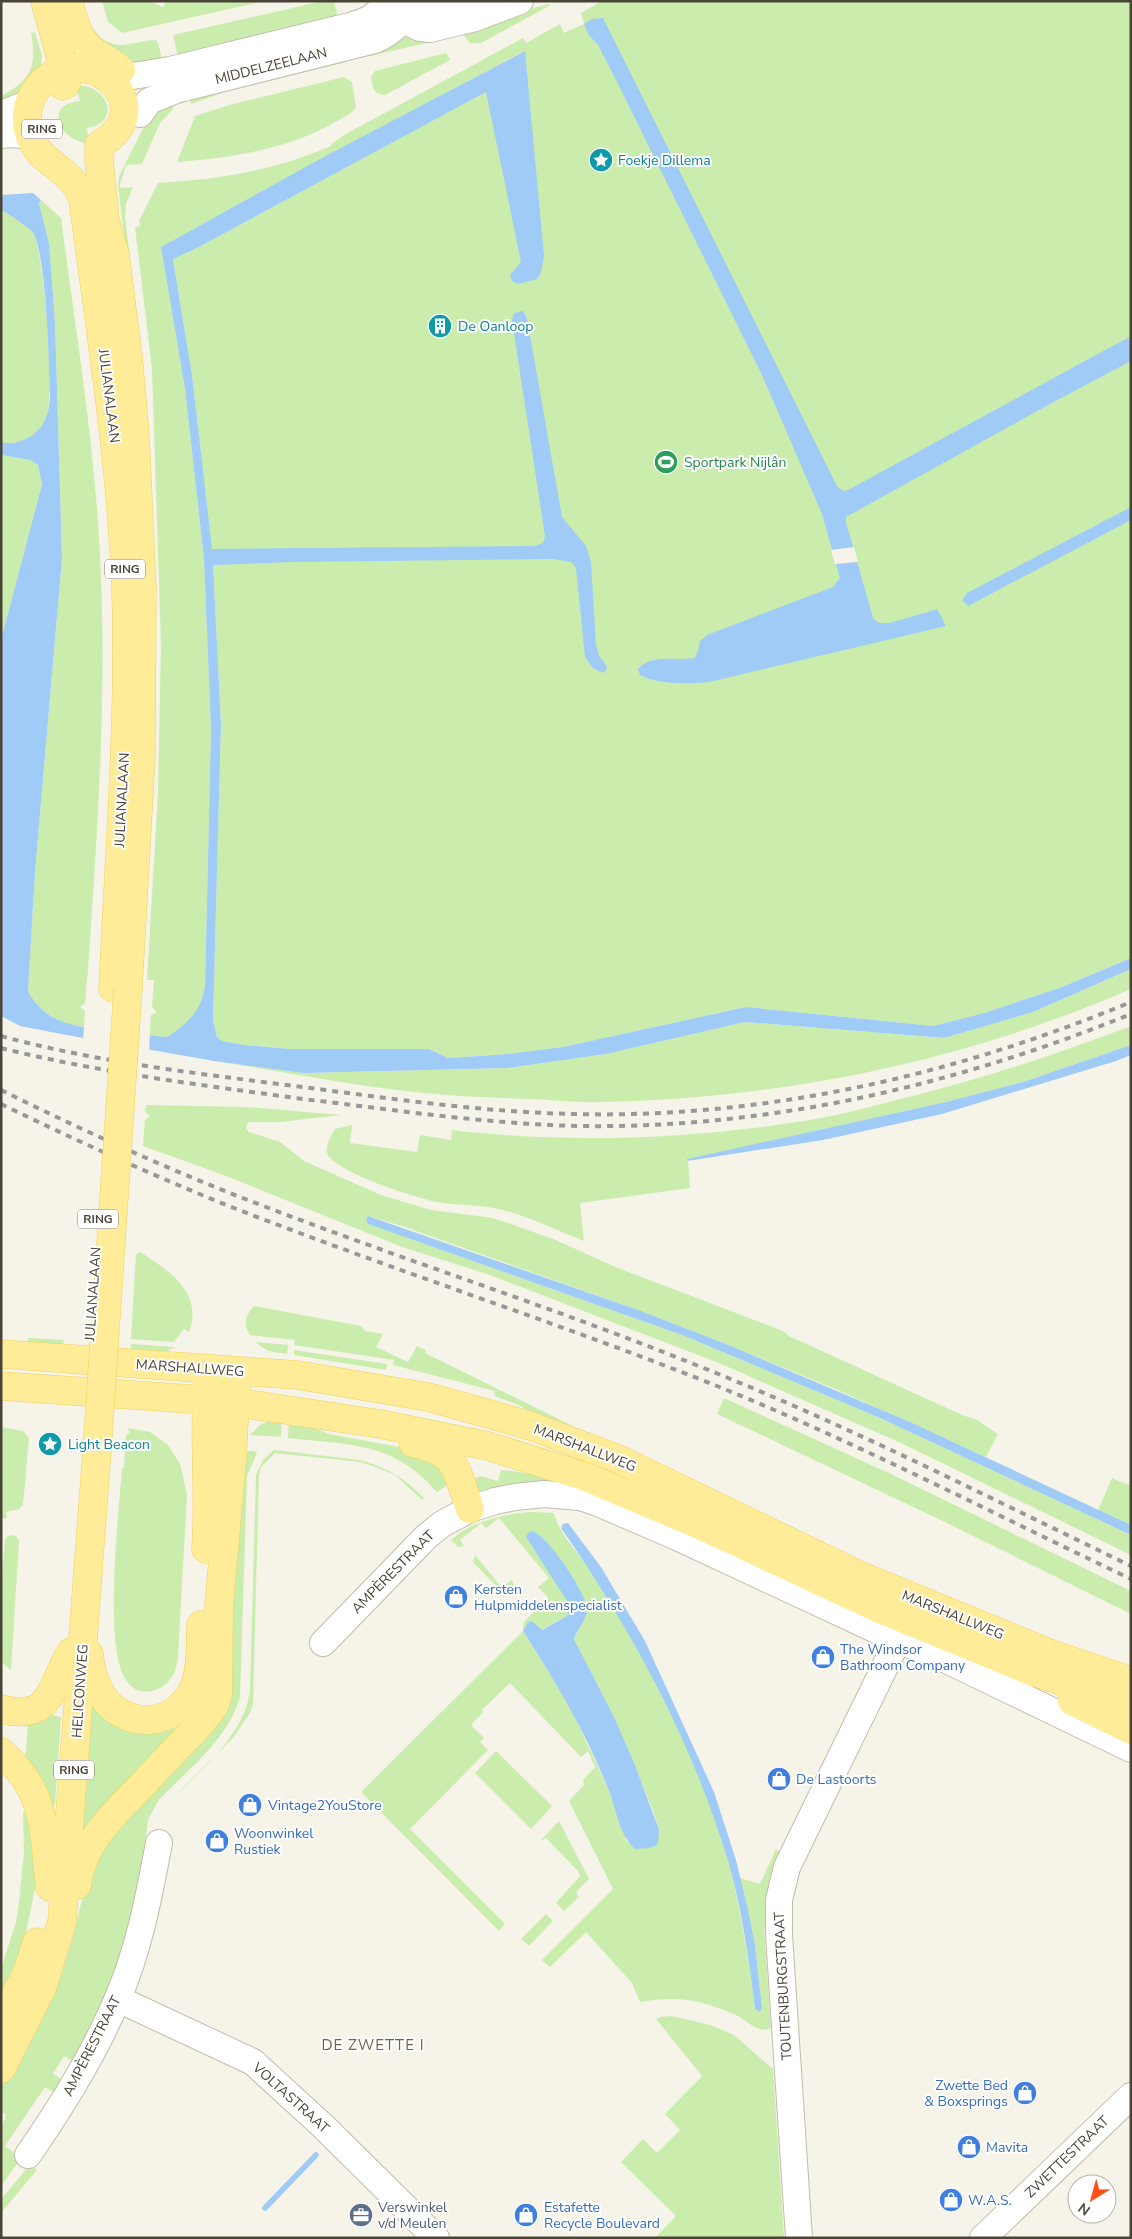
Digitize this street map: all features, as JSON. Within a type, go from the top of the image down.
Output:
[{"type":"main road","name":"RING","points":[[33,1],[50,64],[66,84],[52,94],[42,109],[41,127],[45,148]]},
{"type":"main road","points":[[45,1],[56,73]]},
{"type":"main road","name":"RING","points":[[68,1],[82,39],[112,70],[136,90],[140,114]]},
{"type":"main road","name":"RING","points":[[108,156],[77,160],[58,151],[45,148],[27,116],[30,101],[56,73],[87,68],[112,70]]},
{"type":"main road","name":"RING","points":[[108,156],[99,145],[115,135],[122,126],[125,116],[125,105],[112,70]]},
{"type":"main road","points":[[108,156],[126,144],[134,134],[140,114]]},
{"type":"main road","name":"JULIANALAAN","points":[[45,148],[72,179],[83,199],[116,454],[126,591],[126,719],[120,989]]},
{"type":"main road","name":"JULIANALAAN","points":[[90,1450],[120,989],[141,756],[142,588],[135,434],[128,356],[114,255],[115,219],[112,173],[108,156]]},
{"type":"main road","name":"MARSHALLWEG","points":[[1,1354],[297,1375],[428,1397],[531,1426],[576,1442],[666,1481],[760,1529],[862,1577],[1130,1688]]},
{"type":"main road","points":[[85,1617],[94,1679],[104,1697],[112,1706],[121,1713],[144,1720],[155,1720],[176,1713],[189,1696],[198,1676],[208,1520],[207,1398],[209,1369]]},
{"type":"main road","points":[[62,1922],[75,1896],[82,1859],[97,1835],[113,1815],[203,1721],[217,1699],[219,1683],[219,1605],[232,1460],[237,1371]]},
{"type":"main road","name":"MARSHALLWEG","points":[[1,1386],[207,1398],[380,1424],[488,1446],[586,1478],[702,1526],[880,1609],[1031,1671],[1130,1688]]},
{"type":"main road","points":[[380,1424],[402,1441],[430,1447],[446,1455],[454,1468],[470,1509]]},
{"type":"main road","name":"HELICONWEG","points":[[1,2069],[42,1988],[62,1922],[85,1617],[90,1450]]},
{"type":"main road","name":"HELICONWEG","points":[[1,2022],[28,1973],[57,1858],[71,1652],[90,1450]]},
{"type":"main road","points":[[13,1710],[40,1707],[50,1698],[57,1684],[60,1668],[71,1652]]},
{"type":"main road","points":[[1031,1671],[1056,1695],[1095,1711],[1131,1730]]},
{"type":"main road","points":[[2,1753],[24,1775],[34,1792],[41,1811],[50,1886]]},
{"type":"street","points":[[395,6],[446,5],[469,1]]},
{"type":"street","points":[[395,6],[420,28],[430,29],[475,18],[520,1]]},
{"type":"street","name":"MIDDELZEELAAN","points":[[112,70],[170,70],[350,26],[369,20],[395,6]]},
{"type":"street","name":"MIDDELZEELAAN","points":[[140,114],[149,101],[169,92],[375,40],[390,34],[395,6]]},
{"type":"street","points":[[1,114],[30,101]]},
{"type":"street","points":[[1,135],[14,134],[45,148]]},
{"type":"street","points":[[470,1509],[515,1497],[544,1494],[580,1497],[678,1537],[898,1640],[940,1656],[1131,1749]]},
{"type":"street","name":"AMPÈRESTRAAT","points":[[324,1643],[433,1530],[470,1509]]},
{"type":"street","name":"TOUTENBURGSTRAAT","points":[[800,2238],[779,1935],[779,1900],[787,1867],[898,1640]]},
{"type":"street","name":"AMPÈRESTRAAT","points":[[28,2154],[84,2066],[118,1999],[136,1948],[160,1843]]},
{"type":"street","name":"VOLTASTRAAT","points":[[118,1999],[253,2062],[324,2127],[436,2238]]},
{"type":"street","name":"ZWETTESTRAAT","points":[[982,2238],[1131,2096]]},
{"type":"street","name":"ZWETTESTRAAT","points":[[1009,2238],[1131,2121]]},
{"type":"green space","points":[[102,1],[149,1],[163,7],[166,1],[265,1],[122,33],[108,22]]},
{"type":"green space","points":[[323,1],[334,1],[339,22],[179,61],[173,35]]},
{"type":"green space","name":"Sportpark Nijlân","points":[[602,1],[1131,1],[1131,958],[1062,987],[984,1013],[933,1026],[746,1007],[563,1047],[508,1054],[448,1058],[429,1049],[290,1049],[244,1045],[222,1041],[217,1037],[213,1020],[221,724],[213,565],[192,375],[173,258],[199,247],[487,91],[522,52],[161,247],[185,389],[204,559],[211,730],[205,986],[200,1007],[187,1023],[167,1037],[150,1036],[151,1015],[157,1012],[152,1007],[154,980],[147,980],[158,793],[161,644],[152,369],[135,227],[140,226],[139,221],[158,183],[225,176],[267,168],[331,146],[331,144],[346,134],[523,38],[526,43],[560,24],[564,33],[584,24],[581,13]]},
{"type":"green space","points":[[548,4],[551,5],[481,43],[470,43],[465,37],[462,28]]},
{"type":"green space","points":[[90,26],[104,40],[117,45],[156,40],[164,66],[136,67],[104,48]]},
{"type":"green space","points":[[35,32],[42,55],[41,67],[25,93],[1,108],[1,96],[20,84],[30,71],[33,55],[31,33]]},
{"type":"green space","points":[[408,32],[449,38],[361,58],[360,51]]},
{"type":"green space","points":[[446,53],[450,60],[385,95],[381,95],[374,89],[371,77],[375,71]]},
{"type":"green space","points":[[346,54],[347,62],[225,92],[191,104],[190,98]]},
{"type":"green space","points":[[344,77],[352,82],[356,108],[319,131],[260,151],[177,162],[195,116],[233,104]]},
{"type":"green space","points":[[76,86],[87,87],[96,91],[107,104],[108,112],[105,119],[98,125],[87,128],[89,144],[69,136],[59,122],[62,108],[80,101]]},
{"type":"green space","points":[[174,102],[173,109],[160,123],[142,164],[126,165],[119,188],[133,187],[126,204],[125,217],[144,375],[150,544],[137,340],[118,185],[119,176],[149,117]]},
{"type":"green space","points":[[41,200],[61,218],[91,447],[101,579],[101,746],[88,970],[85,1003],[80,1007],[85,1011],[84,1027],[66,1023],[51,1016],[38,1005],[28,991],[35,872],[62,558],[55,322],[49,243],[39,203]]},
{"type":"green space","points":[[1,210],[32,231],[37,243],[44,292],[49,352],[49,402],[47,416],[35,433],[29,438],[15,443],[1,442]]},
{"type":"green space","points":[[1,455],[30,460],[38,465],[42,484],[1,640]]},
{"type":"green space","points":[[1131,969],[1131,989],[1003,1037],[938,1056],[871,1071],[804,1084],[736,1093],[669,1099],[592,1102],[457,1096],[359,1085],[214,1061],[303,1073],[508,1068],[606,1054],[745,1022],[944,1038],[1033,1012]]},
{"type":"green space","points":[[1131,1026],[1131,1045],[1023,1082],[946,1102],[688,1159],[690,1188],[580,1203],[584,1241],[505,1210],[437,1202],[395,1190],[344,1168],[327,1153],[330,1138],[335,1129],[352,1125],[350,1143],[417,1152],[420,1135],[451,1140],[452,1130],[539,1137],[628,1138],[717,1132],[804,1121],[855,1111],[978,1078],[1040,1059]]},
{"type":"green space","points":[[146,1105],[247,1107],[341,1115],[281,1122],[248,1122],[246,1128],[249,1132],[280,1142],[304,1161],[381,1195],[431,1210],[493,1218],[558,1241],[613,1266],[783,1331],[789,1336],[962,1415],[977,1420],[998,1434],[986,1457],[840,1391],[641,1311],[402,1226],[368,1216],[366,1220],[368,1224],[682,1335],[880,1418],[1131,1535],[1131,1555],[901,1443],[719,1363],[487,1274],[402,1247],[221,1174],[143,1146],[145,1120],[150,1116],[145,1112]]},
{"type":"green space","points":[[140,1252],[162,1266],[181,1284],[192,1305],[189,1332],[184,1329],[174,1342],[131,1339],[136,1254]]},
{"type":"green space","points":[[254,1306],[361,1326],[365,1331],[383,1334],[376,1347],[408,1362],[417,1346],[426,1350],[425,1353],[599,1439],[559,1426],[516,1404],[494,1396],[495,1391],[393,1365],[394,1360],[294,1345],[295,1340],[250,1335],[246,1327],[246,1320]]},
{"type":"green space","points":[[28,1338],[64,1340],[63,1346],[27,1348]]},
{"type":"green space","points":[[255,1342],[288,1345],[287,1354],[268,1351]]},
{"type":"green space","points":[[131,1344],[175,1347],[164,1353],[130,1351]]},
{"type":"green space","points":[[294,1350],[387,1364],[386,1370],[294,1355]]},
{"type":"green space","points":[[724,1398],[891,1474],[1131,1591],[1131,1614],[947,1523],[717,1414]]},
{"type":"green space","points":[[282,1417],[281,1437],[250,1435],[261,1424]]},
{"type":"green space","points":[[289,1418],[329,1434],[421,1451],[452,1482],[437,1492],[420,1475],[404,1463],[387,1454],[369,1448],[288,1438]]},
{"type":"green space","points":[[1,1427],[23,1431],[29,1438],[23,1505],[19,1509],[6,1512],[7,1518],[1,1519]]},
{"type":"green space","points":[[127,1428],[150,1432],[168,1445],[180,1464],[187,1494],[177,1662],[174,1673],[169,1681],[157,1690],[144,1692],[131,1686],[126,1680],[119,1663],[115,1639],[114,1578],[122,1468],[124,1468],[126,1436],[130,1432]]},
{"type":"green space","points":[[274,1450],[360,1460],[379,1466],[387,1470],[402,1479],[424,1498],[422,1500],[395,1475],[360,1462],[275,1453],[261,1467],[259,1474],[253,1704],[250,1713],[233,1738],[217,1754],[239,1724],[246,1708],[250,1691],[256,1475],[263,1460]]},
{"type":"green space","points":[[242,1451],[254,1451],[257,1453],[247,1476],[240,1697],[234,1713],[217,1740],[158,1801],[148,1820],[145,1845],[146,1865],[116,1979],[75,2063],[64,2056],[53,2074],[65,2081],[57,2094],[45,2087],[5,2146],[21,2158],[1,2186],[1,2130],[6,2115],[1,2111],[1,2082],[56,1990],[71,1944],[91,1863],[96,1851],[209,1725]]},
{"type":"green space","points":[[501,1470],[535,1474],[581,1487],[477,1491],[467,1481],[481,1476],[498,1481]]},
{"type":"green space","points":[[1112,1478],[1131,1486],[1131,1525],[1098,1510]]},
{"type":"green space","points":[[523,1513],[554,1513],[560,1529],[595,1576],[621,1616],[675,1722],[700,1778],[721,1835],[737,1900],[755,2009],[762,2008],[755,1945],[740,1878],[760,1884],[776,1849],[780,1853],[764,1928],[771,2028],[767,2030],[762,2030],[736,2015],[700,2002],[666,1999],[640,2002],[632,1983],[586,1932],[550,1967],[542,1960],[613,1889],[569,1801],[584,1785],[583,1780],[595,1767],[588,1751],[581,1757],[510,1683],[482,1710],[483,1712],[471,1725],[484,1738],[480,1742],[488,1750],[410,1829],[505,1924],[499,1931],[361,1792],[523,1631],[524,1622],[548,1597],[538,1587],[549,1578],[499,1518],[486,1528],[481,1523],[460,1540],[464,1546],[458,1547],[451,1540],[459,1533],[479,1523],[501,1516]],"holes":[[[569,1604],[583,1621],[574,1639],[614,1717],[653,1810],[659,1829],[627,1842],[607,1786],[569,1705],[523,1631],[532,1621],[541,1630],[567,1616]]]},
{"type":"green space","points":[[13,1535],[19,1541],[11,1670],[1,1662],[1,1593],[5,1539]]},
{"type":"green space","points":[[475,1555],[502,1588],[512,1580],[514,1586],[511,1590],[506,1592],[500,1590],[473,1562]]},
{"type":"green space","points":[[90,1702],[111,1721],[133,1731],[157,1733],[184,1724],[89,1832],[75,1831]]},
{"type":"green space","points":[[52,1715],[61,1717],[55,1805],[49,1804],[25,1761],[28,1725],[43,1721]]},
{"type":"green space","points":[[496,1751],[552,1806],[531,1829],[475,1773]]},
{"type":"green space","points":[[217,1754],[204,1768],[164,1807]]},
{"type":"green space","points":[[23,1812],[28,1812],[39,1869],[25,1938],[1,1998],[1,1969],[16,1922],[19,1902],[24,1851]]},
{"type":"green space","points":[[559,1821],[589,1879],[576,1892],[579,1897],[564,1911],[556,1903],[580,1876],[578,1871],[546,1838],[541,1840]]},
{"type":"green space","points":[[546,1914],[553,1921],[529,1946],[521,1939]]},
{"type":"green space","points":[[672,2016],[710,2025],[734,2035],[773,2069],[784,2238],[655,2238],[676,2216],[621,2162],[643,2139],[657,2153],[680,2130],[665,2114],[702,2076],[656,2019]]},
{"type":"green space","points":[[30,2165],[37,2170],[1,2213],[1,2199]]},
{"type":"water","points":[[603,18],[837,486],[843,491],[1131,336],[1131,361],[846,517],[873,618],[879,623],[890,623],[937,609],[946,626],[709,682],[665,682],[640,675],[638,669],[649,661],[695,658],[700,641],[707,635],[833,587],[840,578],[822,514],[762,375],[613,74],[598,45],[588,34],[584,24],[592,19]]},
{"type":"water","points":[[525,51],[544,256],[541,273],[537,279],[518,284],[512,281],[510,275],[521,262],[486,92],[199,247],[173,259],[192,375],[212,549],[534,546],[543,543],[545,536],[512,320],[514,313],[523,311],[527,318],[562,517],[586,546],[591,562],[596,645],[599,656],[607,669],[603,673],[593,668],[585,657],[576,568],[571,562],[553,559],[293,562],[213,565],[221,724],[213,1020],[217,1037],[222,1041],[244,1045],[290,1049],[429,1049],[448,1058],[508,1054],[563,1047],[746,1007],[933,1026],[984,1013],[1062,987],[1131,958],[1131,969],[1033,1012],[944,1038],[745,1022],[606,1054],[508,1068],[303,1073],[214,1061],[61,1034],[20,1026],[1,1016],[1,640],[42,484],[38,465],[30,460],[1,455],[1,442],[14,443],[34,434],[43,423],[48,412],[50,398],[44,285],[37,243],[32,231],[1,210],[1,195],[33,193],[41,200],[39,203],[49,243],[55,322],[62,558],[35,872],[28,991],[45,1012],[66,1023],[91,1028],[167,1037],[187,1022],[197,1010],[205,986],[211,730],[204,559],[185,389],[161,247],[320,159]]},
{"type":"water","points":[[1131,507],[1131,520],[968,606],[962,600],[967,593]]},
{"type":"water","points":[[1131,1045],[1131,1055],[1116,1061],[942,1114],[823,1140],[687,1161],[687,1159],[946,1102],[1023,1082]]},
{"type":"water","points":[[368,1216],[641,1311],[731,1346],[910,1422],[1131,1525],[1131,1535],[880,1418],[682,1335],[368,1224],[366,1220]]},
{"type":"water","points":[[568,1523],[601,1567],[645,1641],[714,1792],[736,1860],[748,1910],[755,1945],[762,2008],[760,2012],[755,2009],[744,1935],[733,1879],[697,1773],[658,1688],[636,1647],[612,1606],[561,1528],[563,1524]]},
{"type":"water","points":[[532,1531],[538,1534],[555,1552],[585,1600],[586,1616],[574,1639],[614,1717],[659,1829],[658,1844],[650,1848],[635,1849],[629,1843],[621,1828],[607,1786],[579,1726],[523,1631],[528,1622],[532,1621],[542,1630],[567,1616],[569,1604],[526,1537]]},
{"type":"pier","points":[[854,547],[858,562],[835,564],[831,550]]},
{"type":"pier","points":[[84,1025],[150,1033],[149,1052],[83,1041]]},
{"type":"waterway","points":[[265,2208],[316,2155]]},
{"type":"railway","points":[[1,1036],[113,1061],[404,1100],[539,1113],[645,1114],[716,1109],[787,1100],[858,1087],[927,1071],[996,1051],[1064,1028],[1131,1002]]},
{"type":"railway","points":[[1,1048],[76,1065],[152,1078],[406,1112],[544,1125],[650,1125],[721,1120],[791,1111],[861,1098],[998,1062],[1131,1014]]},
{"type":"railway","points":[[1,1090],[132,1152],[232,1194],[651,1347],[760,1391],[920,1464],[1131,1566]]},
{"type":"railway","points":[[1,1104],[72,1138],[216,1201],[343,1249],[611,1345],[770,1408],[874,1455],[1131,1579]]},
{"type":"place","name":"Foekje Dillema","points":[[601,160]]},
{"type":"place","name":"De Oanloop","points":[[440,326]]},
{"type":"place","name":"Sportpark Nijlân","points":[[666,462]]},
{"type":"place","name":"Light Beacon","points":[[50,1444]]},
{"type":"place","name":"Kersten Hulpmiddelenspecialist","points":[[456,1597]]},
{"type":"place","name":"The Windsor Bathroom Company","points":[[823,1657]]},
{"type":"place","name":"De Lastoorts","points":[[779,1779]]},
{"type":"place","name":"Vintage2YouStore","points":[[250,1805]]},
{"type":"place","name":"Woonwinkel Rustiek","points":[[217,1841]]},
{"type":"place","name":"Zwette Bed & Boxsprings","points":[[1025,2093]]},
{"type":"place","name":"Mavita","points":[[969,2147]]},
{"type":"place","name":"W.A.S.","points":[[951,2200]]},
{"type":"place","name":"Verswinkel v/d Meulen","points":[[361,2215]]},
{"type":"place","name":"Estafette Recycle Boulevard","points":[[526,2215]]},
{"type":"district","name":"DE ZWETTE I","points":[[373,2045]]}]
